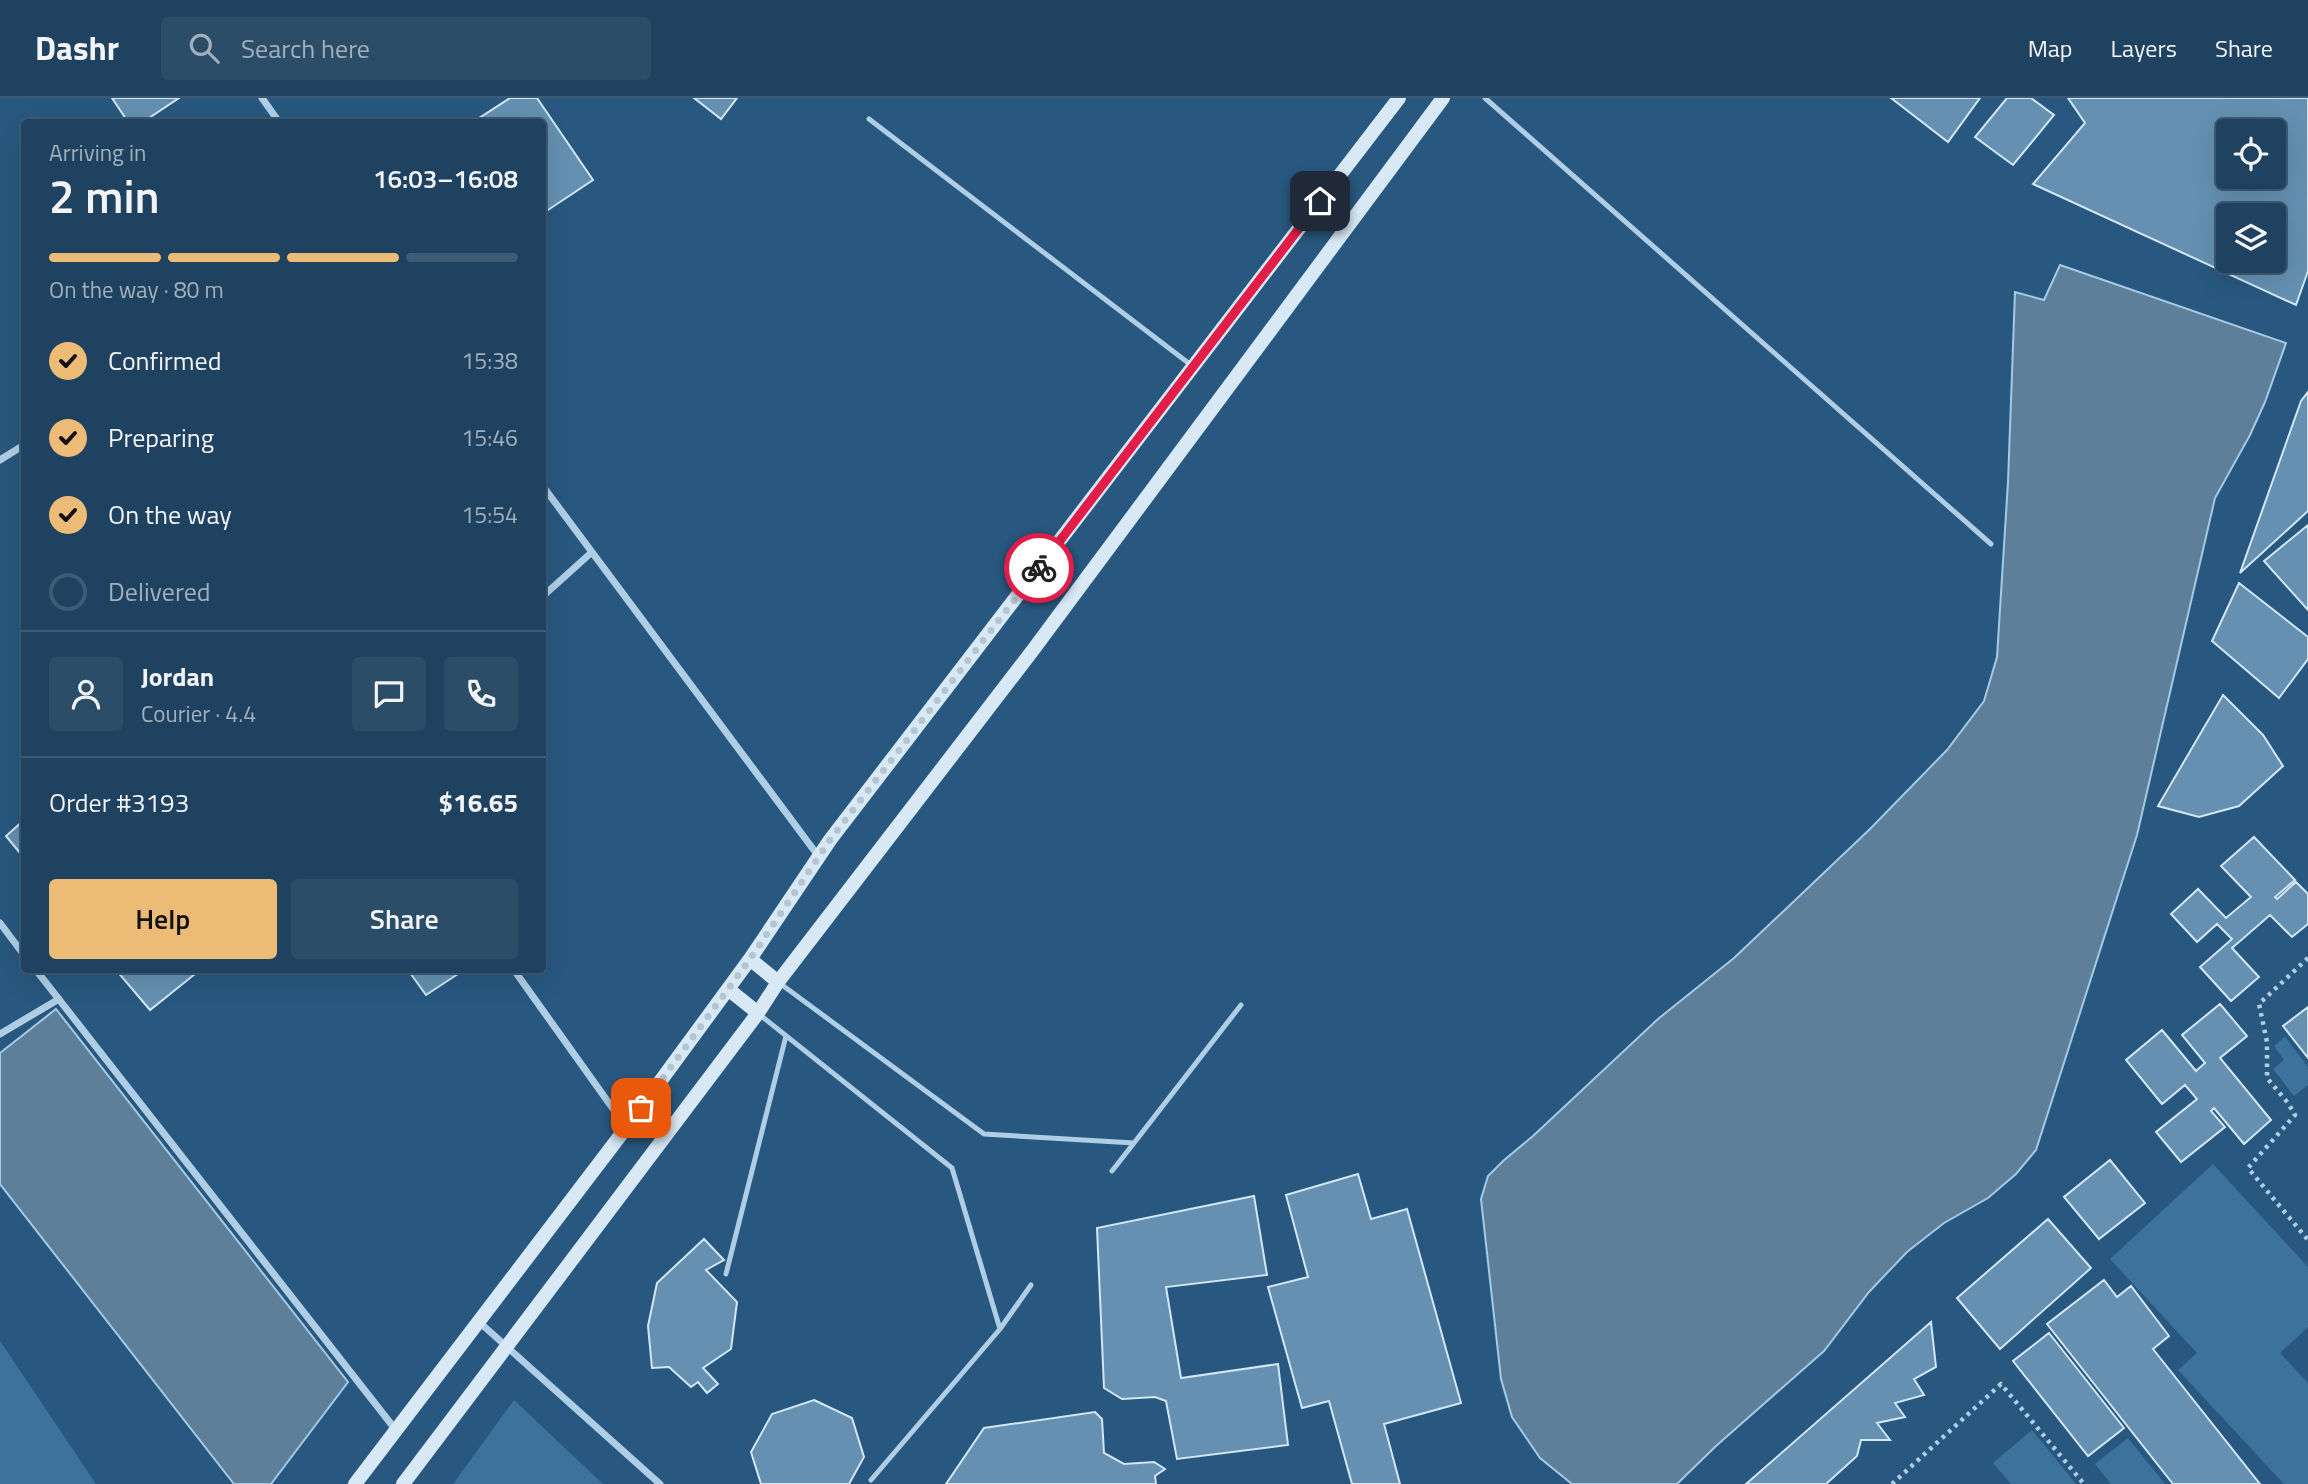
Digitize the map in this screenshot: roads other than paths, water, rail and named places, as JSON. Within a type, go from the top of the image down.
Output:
[{"type":"street","points":[[262,98],[277,119]]},
{"type":"street","points":[[355,1484],[626,1128],[750,959],[819,857],[1399,98]]},
{"type":"street","points":[[402,1484],[758,1013],[778,982],[1024,661],[1443,98]]},
{"type":"street","points":[[0,460],[21,447]]},
{"type":"street","points":[[546,490],[819,857]]},
{"type":"street","points":[[546,593],[592,552]]},
{"type":"street","points":[[0,923],[21,951]]},
{"type":"street","points":[[750,959],[778,982]]},
{"type":"street","points":[[38,973],[395,1429]]},
{"type":"street","points":[[516,973],[626,1128]]},
{"type":"street","points":[[728,989],[758,1013]]},
{"type":"street","points":[[0,1034],[59,999]]},
{"type":"street","points":[[477,1321],[660,1484]]},
{"type":"lane","points":[[1485,98],[1991,544]]},
{"type":"lane","points":[[869,118],[1194,366]]},
{"type":"lane","points":[[778,982],[984,1134],[1134,1143]]},
{"type":"lane","points":[[1112,1171],[1241,1005]]},
{"type":"lane","points":[[758,1013],[952,1168],[1000,1329]]},
{"type":"lane","points":[[726,1274],[786,1036]]},
{"type":"lane","points":[[871,1480],[1000,1329],[1031,1285]]}]
